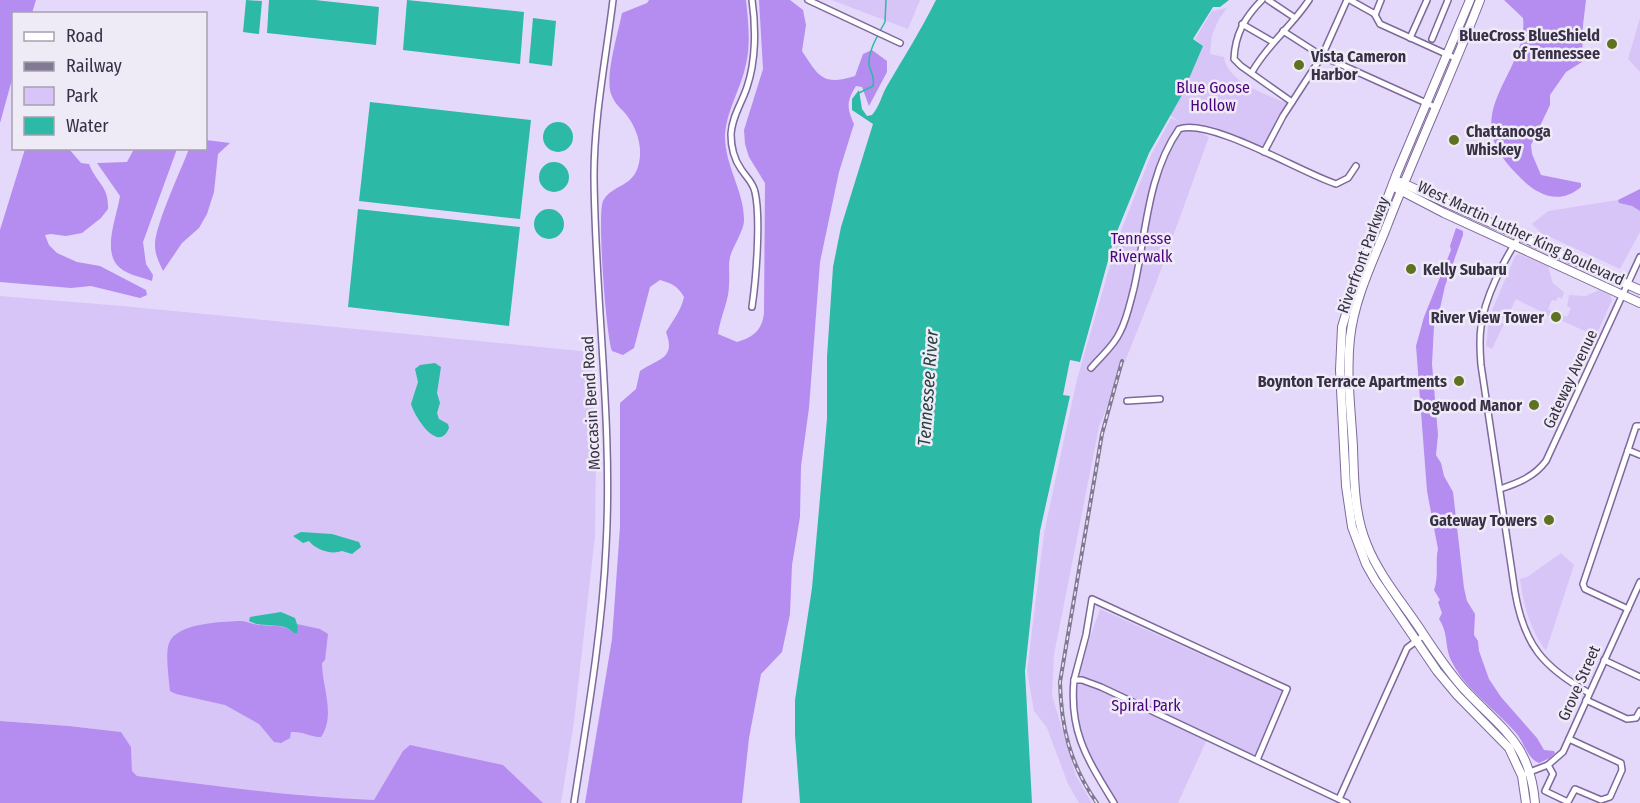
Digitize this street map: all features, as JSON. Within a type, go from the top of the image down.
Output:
[{"type":"main road","name":"Riverfront Parkway","points":[[1470,0],[1427,103],[1349,316],[1340,348],[1346,486],[1352,527],[1370,572],[1457,695],[1509,748],[1526,774],[1526,803]]},
{"type":"main road","name":"Riverfront Parkway","points":[[1398,185],[1435,107],[1480,0]]},
{"type":"main road","name":"West Martin Luther King Boulevard","points":[[1398,185],[1640,290]]},
{"type":"main road","name":"West Martin Luther King Boulevard","points":[[1398,185],[1514,245],[1640,303]]},
{"type":"main road","name":"Riverfront Parkway","points":[[1349,316],[1349,378],[1354,482],[1361,525],[1367,545],[1376,564],[1461,686],[1507,731],[1521,749],[1535,803]]},
{"type":"street","name":"Moccasin Bend Road","points":[[574,803],[601,619],[606,547],[608,473],[594,159],[613,0]]},
{"type":"street","points":[[752,0],[752,67],[747,87],[733,119],[731,138],[736,161],[753,185],[757,200],[757,241],[752,307]]},
{"type":"street","points":[[808,0],[900,43]]},
{"type":"street","points":[[1262,0],[1242,24],[1234,48],[1234,58],[1240,66],[1252,72],[1292,102]]},
{"type":"street","points":[[1268,0],[1295,18]]},
{"type":"street","points":[[1252,72],[1273,42],[1309,0]]},
{"type":"street","points":[[1264,152],[1292,102],[1322,56],[1348,0],[1375,14]]},
{"type":"street","points":[[1381,0],[1375,14],[1380,24],[1455,58]]},
{"type":"street","points":[[1410,38],[1427,0]]},
{"type":"street","points":[[1432,39],[1448,0]]},
{"type":"street","points":[[1242,24],[1273,42]]},
{"type":"street","points":[[1283,31],[1322,56],[1435,107]]},
{"type":"street","points":[[1091,368],[1117,339],[1130,306],[1150,199],[1163,157],[1179,129],[1187,126],[1205,128],[1336,184],[1348,178],[1356,166]]},
{"type":"street","points":[[1520,236],[1484,310],[1479,344],[1481,365],[1519,616],[1526,635],[1547,664],[1567,680],[1589,693]]},
{"type":"street","name":"Gateway Avenue","points":[[1500,489],[1530,477],[1546,461],[1640,257]]},
{"type":"street","points":[[1127,401],[1160,399]]},
{"type":"street","points":[[1628,609],[1585,589],[1583,584],[1636,426],[1640,426]]},
{"type":"street","points":[[1628,450],[1640,456]]},
{"type":"street","name":"Grove Street","points":[[1526,774],[1548,765],[1563,752],[1640,582]]},
{"type":"street","points":[[1114,803],[1092,768],[1080,743],[1073,705],[1074,680],[1086,635],[1092,599],[1287,690],[1257,760]]},
{"type":"street","points":[[1339,799],[1407,648],[1424,635]]},
{"type":"street","points":[[1604,660],[1640,676]]},
{"type":"street","points":[[1074,680],[1082,680],[1101,687],[1347,803]]},
{"type":"street","points":[[1586,700],[1627,719],[1636,718],[1640,711]]},
{"type":"street","points":[[1548,765],[1553,774],[1545,791],[1568,802],[1575,789],[1601,800],[1606,800],[1610,796],[1622,770],[1620,763],[1569,739]]},
{"type":"green space","points":[[831,0],[920,0],[908,29]]},
{"type":"green space","name":"Tennesse Riverwalk","points":[[1227,8],[1212,35],[1210,54],[1224,57],[1227,66],[1239,80],[1283,102],[1285,100],[1287,103],[1262,147],[1214,127],[1185,125],[1209,137],[1155,286],[1099,427],[1054,655],[1052,695],[1076,776],[1092,803],[1079,803],[1068,784],[1047,728],[1034,711],[1027,671],[1044,533],[1077,379],[1118,238],[1151,155],[1171,118],[1178,121],[1170,115],[1182,95],[1203,46],[1195,39],[1212,11]]},
{"type":"green space","points":[[1640,18],[1640,72],[1628,59]]},
{"type":"green space","points":[[1618,200],[1619,203],[1632,206],[1640,211],[1640,232],[1620,269],[1541,233],[1532,224],[1548,211]]},
{"type":"green space","points":[[1530,245],[1563,257],[1598,275],[1577,270],[1528,248]]},
{"type":"green space","points":[[1519,254],[1548,266],[1553,283],[1564,292],[1562,299],[1558,297],[1556,301],[1552,300],[1548,309],[1551,311],[1549,316],[1516,299],[1506,320],[1491,313],[1515,256]]},
{"type":"green space","points":[[1599,290],[1610,295],[1612,300],[1596,336],[1560,320],[1562,315],[1567,317],[1571,308],[1567,306],[1569,295],[1586,296]]},
{"type":"green space","points":[[0,296],[591,352],[596,459],[595,536],[574,722],[561,803],[0,803],[128,771],[135,778],[241,790],[137,776],[132,772],[131,747],[121,732],[0,721]]},
{"type":"green space","points":[[1489,317],[1504,324],[1492,349],[1486,346]]},
{"type":"green space","points":[[1561,553],[1574,565],[1546,651],[1535,634],[1528,616],[1520,579],[1527,577]]},
{"type":"green space","name":"Spiral Park","points":[[1100,609],[1282,691],[1256,756],[1209,735],[1178,803],[1118,803],[1088,754],[1079,730],[1077,712],[1079,677]]},
{"type":"shaded area","points":[[0,0],[36,0],[32,12],[12,12],[12,80],[0,123]]},
{"type":"shaded area","points":[[649,0],[746,0],[749,32],[748,56],[728,116],[725,134],[728,156],[741,198],[744,223],[730,257],[729,291],[718,334],[737,342],[756,332],[764,313],[765,183],[749,157],[744,130],[763,69],[759,0],[790,0],[803,10],[806,25],[802,51],[823,77],[836,80],[855,76],[863,54],[872,50],[887,61],[887,72],[869,106],[862,87],[856,86],[849,101],[854,124],[839,172],[820,262],[809,408],[801,466],[800,517],[792,565],[790,614],[782,652],[761,674],[749,738],[742,803],[585,803],[612,639],[620,527],[620,403],[636,389],[640,371],[667,353],[669,341],[666,332],[679,311],[684,297],[677,288],[664,281],[660,280],[650,287],[634,348],[623,355],[612,351],[603,275],[601,210],[607,196],[633,177],[639,163],[640,150],[638,136],[632,123],[611,94],[610,76],[622,13],[647,3]]},
{"type":"shaded area","points":[[1504,0],[1586,0],[1582,62],[1566,72],[1550,95],[1550,105],[1531,145],[1532,154],[1541,175],[1581,183],[1581,187],[1566,196],[1550,196],[1531,187],[1511,168],[1497,147],[1491,128],[1493,110],[1522,38],[1523,18]]},
{"type":"shaded area","points":[[207,140],[230,143],[218,154],[214,192],[207,214],[199,228],[182,243],[163,271],[155,245],[169,197],[189,150],[207,150]]},
{"type":"shaded area","points":[[25,150],[70,150],[81,163],[89,164],[105,190],[108,209],[101,218],[82,233],[66,236],[45,235],[49,245],[57,253],[77,262],[100,266],[146,290],[147,295],[140,298],[91,286],[71,288],[0,282],[0,230]]},
{"type":"shaded area","points":[[133,150],[177,150],[143,242],[146,264],[153,275],[152,281],[124,271],[117,265],[111,250],[112,232],[120,196],[97,163],[127,162]]},
{"type":"shaded area","points":[[1640,189],[1640,211],[1632,206],[1619,203],[1618,200]]},
{"type":"shaded area","points":[[1456,228],[1463,231],[1463,235],[1434,326],[1432,364],[1438,435],[1436,455],[1453,492],[1464,588],[1467,601],[1475,614],[1474,635],[1478,641],[1479,651],[1489,679],[1501,697],[1537,738],[1544,750],[1554,751],[1555,753],[1550,758],[1539,763],[1529,754],[1509,725],[1458,673],[1452,662],[1439,619],[1442,613],[1438,602],[1440,600],[1434,590],[1438,549],[1427,491],[1416,346],[1424,317],[1451,250],[1450,246]]},
{"type":"shaded area","points":[[239,621],[282,627],[294,633],[298,627],[297,624],[320,629],[328,634],[325,660],[322,663],[328,710],[321,737],[291,732],[290,738],[281,743],[274,742],[259,724],[225,705],[170,691],[167,653],[169,643],[174,636],[181,631],[200,625]]},
{"type":"shaded area","points":[[0,721],[121,732],[131,747],[132,771],[137,776],[344,799],[374,800],[403,751],[410,745],[503,765],[543,803],[0,803]]},
{"type":"water","points":[[246,0],[262,1],[259,34],[243,32]]},
{"type":"water","points":[[269,0],[315,0],[379,7],[376,45],[267,33]]},
{"type":"water","points":[[407,0],[524,12],[520,64],[403,50]]},
{"type":"water","name":"Tennessee River","points":[[936,0],[1229,0],[1220,7],[1213,7],[1193,39],[1203,46],[1182,95],[1149,153],[1114,239],[1080,362],[1070,360],[1063,395],[1070,396],[1040,531],[1025,671],[1032,803],[800,803],[795,700],[812,588],[827,419],[827,357],[833,267],[841,227],[873,124],[852,110],[852,99],[859,90],[862,109],[867,116],[872,115]]},
{"type":"water","points":[[533,18],[556,21],[552,66],[529,63]]},
{"type":"water","points":[[370,102],[531,120],[520,219],[359,201]]},
{"type":"water","points":[[558,122],[568,127],[573,137],[568,147],[558,152],[548,147],[543,137],[548,127]]},
{"type":"water","points":[[554,162],[560,163],[568,171],[568,183],[560,191],[554,192],[548,191],[540,183],[539,177],[540,171],[548,163]]},
{"type":"water","points":[[358,209],[520,227],[509,326],[348,307]]},
{"type":"water","points":[[549,209],[555,210],[563,218],[563,230],[555,238],[549,239],[543,238],[535,230],[534,224],[535,218],[543,210]]},
{"type":"water","points":[[435,363],[441,367],[437,393],[440,403],[437,413],[439,419],[448,424],[449,428],[444,435],[439,437],[433,435],[421,424],[411,404],[418,382],[415,369],[420,365]]},
{"type":"water","points":[[301,532],[332,534],[359,542],[361,547],[352,554],[342,551],[324,551],[309,541],[303,543],[293,536]]},
{"type":"water","points":[[281,612],[295,618],[297,633],[284,627],[249,621],[250,617]]},
{"type":"waterway","points":[[880,31],[885,22],[886,0]]},
{"type":"waterway","points":[[859,93],[873,86],[869,61],[878,35]]},
{"type":"railway","points":[[1097,803],[1080,774],[1069,745],[1062,715],[1060,682],[1102,434],[1122,361]]},
{"type":"place","name":"BlueCross BlueShield of Tennessee","points":[[1612,44]]},
{"type":"place","name":"Vista Cameron Harbor","points":[[1299,65]]},
{"type":"place","name":"Chattanooga Whiskey","points":[[1454,140]]},
{"type":"place","name":"Kelly Subaru","points":[[1411,269]]},
{"type":"place","name":"River View Tower","points":[[1556,317]]},
{"type":"place","name":"Boynton Terrace Apartments","points":[[1459,381]]},
{"type":"place","name":"Dogwood Manor","points":[[1534,405]]},
{"type":"place","name":"Gateway Towers","points":[[1549,520]]},
{"type":"park label","name":"Blue Goose Hollow","points":[[1213,96]]}]
